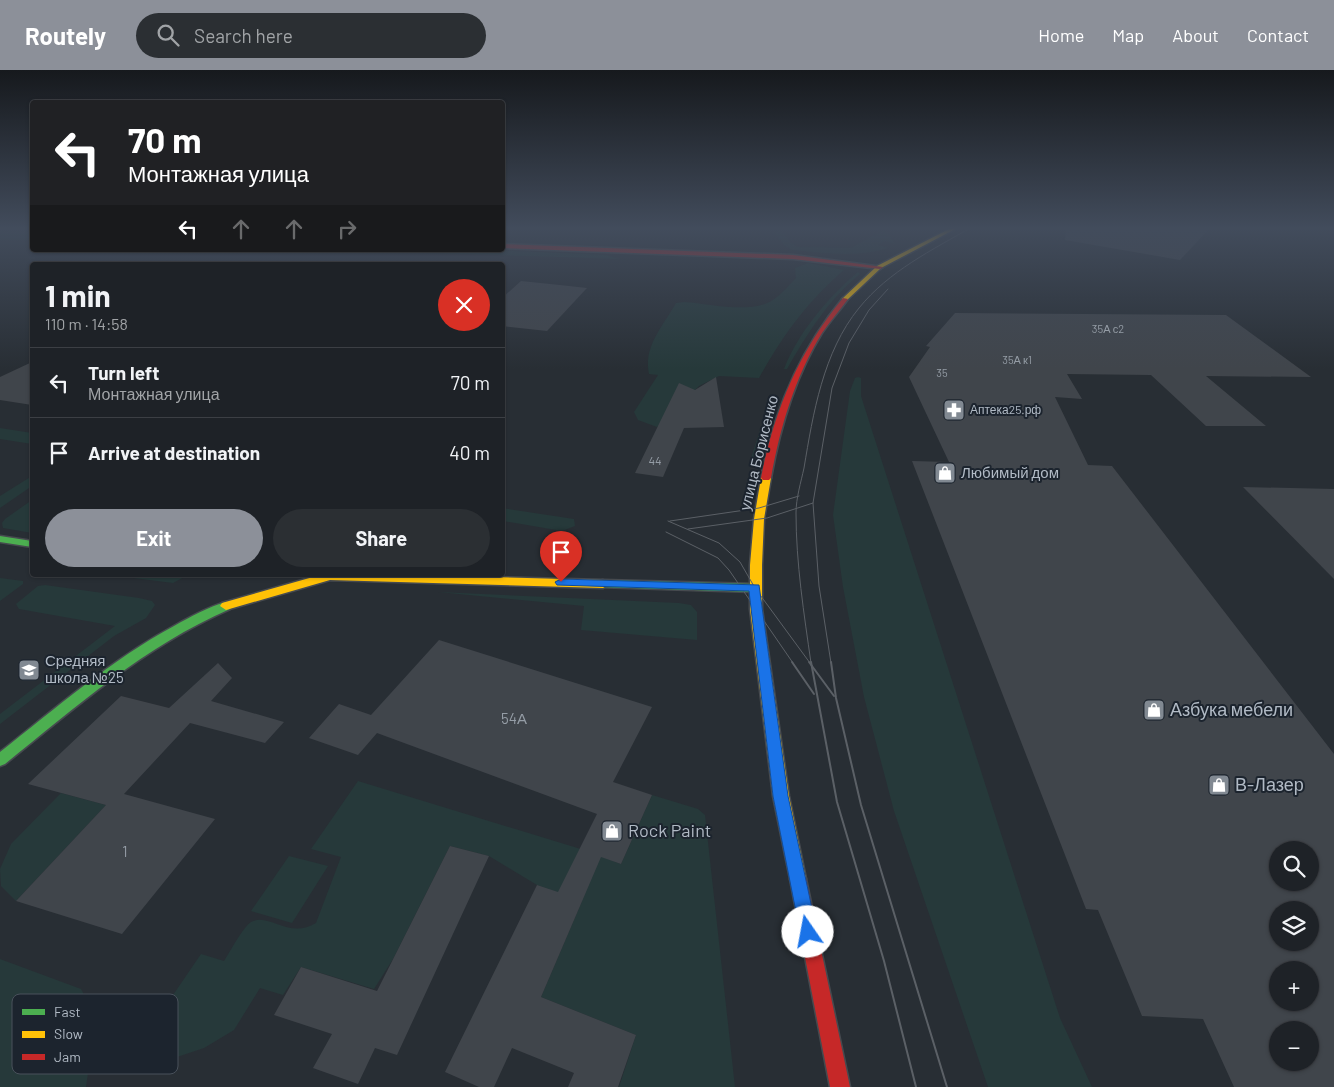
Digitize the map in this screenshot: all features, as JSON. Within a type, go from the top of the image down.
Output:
[{"type":"main road","name":"улица Борисенко","points":[[840,1087],[781,796],[756,610],[755,588],[759,508],[777,433],[792,386],[817,337],[839,306],[871,274]]},
{"type":"main road","points":[[0,539],[30,544]]},
{"type":"main road","points":[[0,760],[136,654],[172,632],[210,612],[318,577]]},
{"type":"main road","points":[[390,577],[755,588]]},
{"type":"shaded area","points":[[796,274],[839,274],[807,307],[777,347],[759,378],[719,376],[699,386],[657,427],[638,420],[634,412],[658,375],[649,374],[648,364],[651,346],[676,303],[685,302],[742,307],[764,304],[776,298],[796,278]]},
{"type":"shaded area","points":[[855,274],[859,274],[828,306],[802,343],[787,369],[784,369],[797,342],[815,316]]},
{"type":"shaded area","points":[[855,378],[861,378],[861,396],[1060,1018],[1092,1087],[988,1087],[894,811],[864,697],[843,587],[833,515],[850,391]]},
{"type":"shaded area","points":[[768,406],[773,406],[755,461],[750,461]]},
{"type":"shaded area","points":[[0,428],[30,433],[30,444],[0,439]]},
{"type":"shaded area","points":[[30,477],[30,487],[0,508],[0,496]]},
{"type":"shaded area","points":[[30,501],[30,533],[3,528],[2,523]]},
{"type":"shaded area","points":[[505,508],[574,519],[575,526],[562,531],[505,521]]},
{"type":"shaded area","points":[[126,577],[184,577],[173,583]]},
{"type":"shaded area","points":[[0,578],[23,581],[23,584],[0,601]]},
{"type":"shaded area","points":[[45,585],[139,598],[152,601],[155,605],[146,618],[114,636],[0,724],[0,714],[115,626],[19,609],[16,604],[38,586]]},
{"type":"shaded area","points":[[438,592],[691,605],[697,612],[697,640],[581,630],[584,606]]},
{"type":"shaded area","points":[[358,781],[584,850],[621,864],[652,795],[698,809],[705,815],[735,1087],[619,1087],[636,1035],[541,997],[582,901],[537,885],[489,856],[450,846],[393,959],[374,989],[301,967],[283,995],[260,988],[234,1030],[204,1048],[178,1057],[178,994],[174,994],[201,954],[224,961],[244,929],[251,922],[258,920],[265,920],[297,929],[316,923],[341,857],[311,849]]},
{"type":"shaded area","points":[[61,793],[106,805],[16,901],[1,886],[0,869],[11,844]]},
{"type":"shaded area","points":[[289,856],[328,866],[292,923],[251,911]]},
{"type":"shaded area","points":[[0,959],[81,989],[84,994],[12,994],[12,1074],[88,1074],[86,1087],[0,1087]]},
{"type":"building","points":[[521,281],[587,288],[547,331],[505,326],[505,295]]},
{"type":"building","name":"Азбука мебели","points":[[955,313],[1226,315],[1311,377],[1206,376],[1266,426],[1206,426],[1151,375],[1067,374],[1082,399],[1055,397],[1088,465],[1112,466],[1334,754],[1334,1087],[1234,1087],[1203,1019],[1142,1016],[1098,910],[1086,909],[912,461],[949,462],[909,377],[930,347],[926,346]]},
{"type":"building","points":[[30,363],[30,405],[0,400],[0,377]]},
{"type":"building","points":[[716,377],[724,427],[684,428],[663,477],[635,473],[679,383],[695,390]]},
{"type":"building","points":[[1243,487],[1334,489],[1334,579]]},
{"type":"building","points":[[439,640],[652,707],[613,782],[652,795],[621,864],[601,857],[541,997],[636,1035],[618,1087],[568,1087],[574,1073],[512,1048],[494,1087],[479,1087],[445,1072],[537,885],[558,892],[597,814],[377,733],[358,755],[309,738],[339,704],[371,715]]},
{"type":"building","points":[[218,663],[232,678],[211,701],[284,722],[265,743],[190,723],[124,794],[215,819],[122,934],[16,901],[106,805],[28,784],[121,696],[169,708]]},
{"type":"building","points":[[450,846],[489,856],[397,1055],[375,1048],[358,1084],[313,1068],[332,1034],[274,1015],[301,967],[377,991]]},
{"type":"tram line","points":[[798,496],[821,384],[836,344],[859,308],[894,274]]},
{"type":"tram line","points":[[813,503],[832,388],[849,343],[869,310],[888,289]]},
{"type":"tram line","points":[[670,521],[759,508],[798,496]]},
{"type":"tram line","points":[[796,509],[798,496]]},
{"type":"tram line","points":[[796,509],[813,503]]},
{"type":"tram line","points":[[813,503],[819,586],[831,663]]},
{"type":"tram line","points":[[688,529],[767,518],[796,509]]},
{"type":"tram line","points":[[796,509],[799,570],[811,663]]},
{"type":"tram line","points":[[668,521],[719,543],[740,562],[755,588],[810,663]]},
{"type":"tram line","points":[[666,532],[718,558],[729,570],[793,663]]},
{"type":"tram line","points":[[792,662],[814,694]]},
{"type":"tram line","points":[[809,662],[812,666]]},
{"type":"tram line","points":[[831,662],[836,698],[861,805],[947,1087]]},
{"type":"tram line","points":[[812,666],[834,696]]},
{"type":"tram line","points":[[812,666],[837,802],[884,961],[916,1087]]},
{"type":"traffic: fast","points":[[0,539],[30,544]]},
{"type":"traffic: fast","points":[[603,584],[755,588]]},
{"type":"traffic: fast","points":[[0,760],[108,674],[137,654],[166,635],[226,606]]},
{"type":"traffic: slow","points":[[845,299],[871,274]]},
{"type":"traffic: slow","points":[[766,478],[759,519],[756,609],[781,796],[798,879]]},
{"type":"traffic: slow","points":[[226,606],[327,577]]},
{"type":"traffic: slow","points":[[364,577],[603,584]]},
{"type":"traffic: jam","points":[[766,478],[779,422],[792,384],[809,349],[828,320],[845,299]]},
{"type":"traffic: jam","points":[[798,879],[840,1087]]},
{"type":"place","name":"Аптека25.рф","points":[[954,410]]},
{"type":"place","name":"Любимый дом","points":[[945,473]]},
{"type":"place","name":"Средняя школа №25","points":[[29,670]]},
{"type":"place","name":"Азбука мебели","points":[[1154,710]]},
{"type":"place","name":"В-Лазер","points":[[1219,785]]},
{"type":"place","name":"Rock Paint","points":[[612,831]]},
{"type":"route","points":[[561,582],[755,588],[756,610],[781,796],[808,932]]}]
